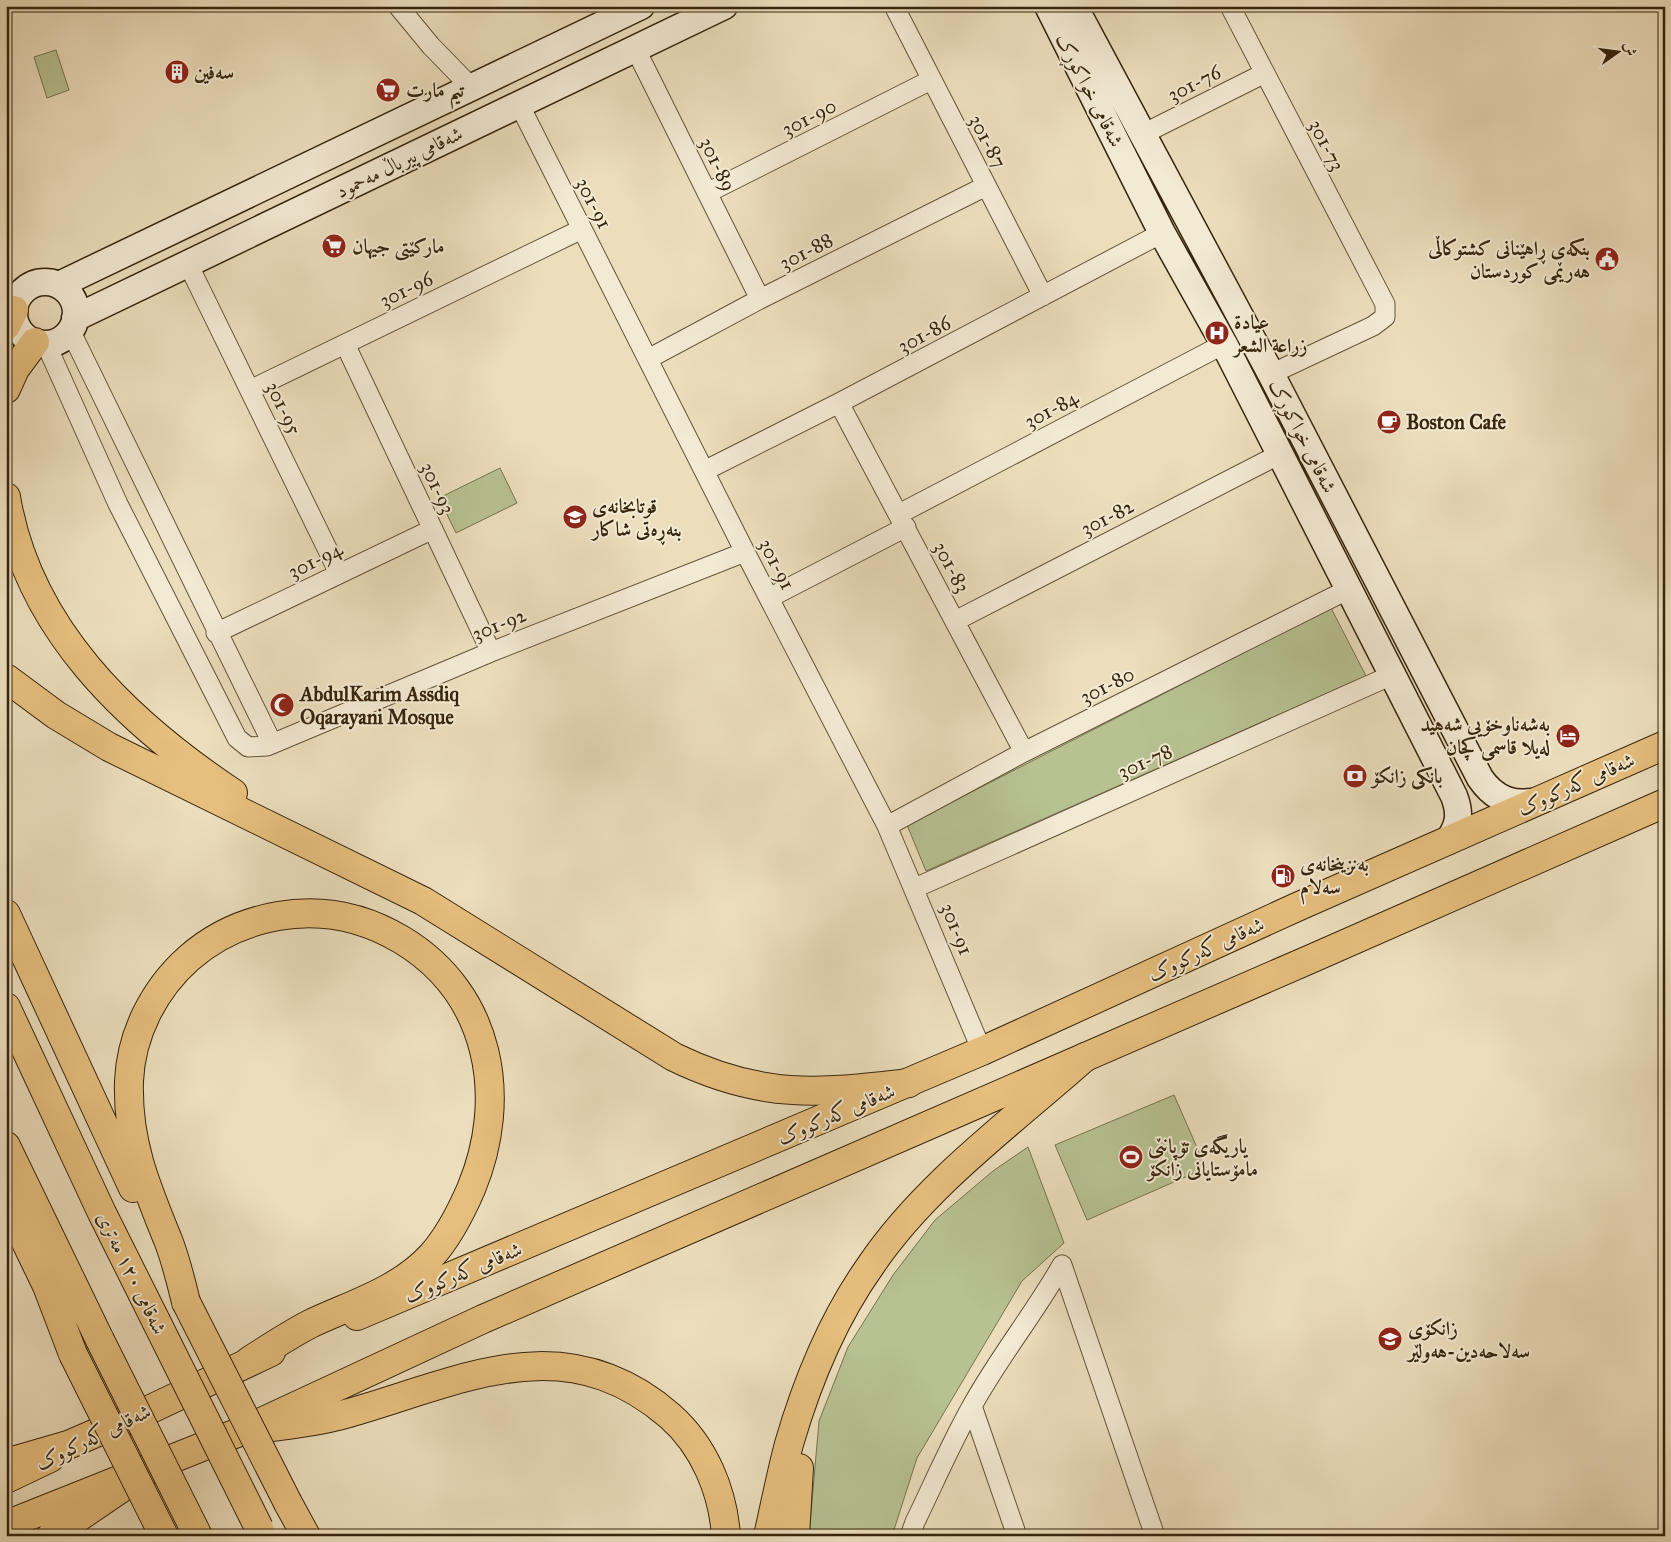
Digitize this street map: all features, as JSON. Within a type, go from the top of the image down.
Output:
[{"type":"highway","points":[[6,389],[15,369],[41,343]]},
{"type":"highway","points":[[6,497],[15,537],[40,598],[62,634],[111,695],[149,730],[201,772],[249,804],[368,873]]},
{"type":"highway","points":[[6,678],[56,715],[109,746],[172,779],[423,901],[660,1048],[705,1072],[738,1082],[786,1091],[854,1090],[909,1083]]},
{"type":"highway","name":"شەقامی کەرکووک","points":[[6,1479],[249,1361],[500,1258],[909,1083],[1297,907],[1665,745]]},
{"type":"highway","points":[[6,1525],[242,1431],[483,1319],[1085,1058],[1665,802]]},
{"type":"highway","points":[[186,1302],[170,1243],[142,1177],[129,1112],[129,1079],[133,1051],[153,1000],[165,982],[200,947],[245,924],[295,913],[317,912],[369,923],[393,934],[416,949],[453,986],[469,1011],[479,1035],[489,1078],[491,1116],[487,1143],[478,1173],[452,1228],[432,1255],[410,1275],[385,1291],[309,1325],[249,1361]]},
{"type":"highway","points":[[6,914],[186,1302],[306,1536]]},
{"type":"highway","name":"شەقامی ١٢٠ مەتری","points":[[6,1007],[102,1213],[261,1532]]},
{"type":"highway","points":[[768,1536],[790,1443],[812,1380],[825,1349],[856,1289],[871,1265],[930,1194],[1085,1058]]},
{"type":"highway","points":[[6,1146],[198,1536]]},
{"type":"highway","points":[[6,1200],[47,1286],[73,1354]]},
{"type":"highway","points":[[6,1238],[73,1354],[164,1536]]},
{"type":"highway","points":[[242,1431],[305,1423],[348,1413],[443,1383],[502,1369],[539,1365],[590,1371],[628,1387],[655,1404],[677,1422],[694,1442],[718,1493],[726,1536]]},
{"type":"highway","points":[[795,1536],[795,1501],[802,1440],[812,1380]]},
{"type":"highway","points":[[6,1463],[68,1445],[133,1417]]},
{"type":"highway","points":[[51,1536],[154,1466]]},
{"type":"main road","name":"شەقامی پیرباڵ مەحمود","points":[[641,6],[60,285],[42,282],[34,284],[20,294],[10,318],[28,339],[41,343],[60,340],[73,324],[188,264],[724,6]]},
{"type":"main road","name":"شەقامی خواکوڕک","points":[[1048,6],[1162,233],[1224,344],[1458,808],[1459,820],[1455,831],[1448,841]]},
{"type":"main road","name":"شەقامی خواکوڕک","points":[[1074,6],[1271,374],[1480,778],[1486,788],[1506,801],[1524,803],[1542,800]]},
{"type":"main road","points":[[60,285],[73,299],[73,324]]},
{"type":"street","points":[[398,6],[431,46],[471,87]]},
{"type":"street","name":"301-87","points":[[894,6],[1043,296]]},
{"type":"street","name":"301-73","points":[[1230,6],[1385,304],[1385,317],[1373,326],[1271,374]]},
{"type":"street","name":"301-89","points":[[635,48],[760,299]]},
{"type":"street","name":"301-76","points":[[1142,134],[1265,73]]},
{"type":"street","name":"301-90","points":[[707,194],[931,80]]},
{"type":"street","name":"301-91","points":[[519,104],[745,552],[887,826],[915,888],[982,1051]]},
{"type":"street","name":"301-88","points":[[648,359],[760,299],[986,186]]},
{"type":"street","name":"301-96","points":[[250,390],[582,229]]},
{"type":"street","name":"301-86","points":[[704,471],[839,404],[1162,233]]},
{"type":"street","name":"301-95","points":[[188,264],[339,573]]},
{"type":"street","points":[[73,324],[216,632],[272,743]]},
{"type":"street","name":"301-92","points":[[41,343],[118,504],[236,738],[242,744],[255,748],[272,743],[491,652],[745,552]]},
{"type":"street","name":"301-93","points":[[345,344],[491,652]]},
{"type":"street","name":"301-84","points":[[769,598],[902,521],[1224,344]]},
{"type":"street","name":"301-83","points":[[839,404],[1024,752]]},
{"type":"street","name":"301-82","points":[[955,621],[1280,454]]},
{"type":"street","name":"301-94","points":[[216,632],[433,529]]},
{"type":"street","name":"301-80","points":[[887,826],[1024,752],[1349,589]]},
{"type":"street","name":"301-78","points":[[915,888],[1392,675]]},
{"type":"street","points":[[914,1531],[972,1406],[1008,1346],[1042,1300],[1062,1265],[1155,1536]]},
{"type":"street","points":[[972,1406],[1017,1536]]},
{"type":"green space","points":[[56,50],[69,90],[47,98],[34,57]]},
{"type":"green space","points":[[500,468],[517,503],[456,533],[439,498]]},
{"type":"green space","points":[[1331,608],[1366,676],[926,871],[907,825]]},
{"type":"green space","name":"یاریگەی تۆپانێی مامۆستایانی زانکۆ","points":[[1174,1095],[1206,1168],[1087,1220],[1055,1145]]},
{"type":"green space","points":[[1028,1147],[1064,1243],[1022,1281],[917,1458],[892,1536],[809,1536],[819,1421],[848,1347],[893,1275],[935,1220],[993,1171]]},
{"type":"place","name":"سەفین","points":[[177,72]]},
{"type":"place","name":"تيم مارت","points":[[388,90]]},
{"type":"place","name":"مارکێتی جیهان","points":[[334,246]]},
{"type":"place","name":"بنکەی ڕاهێنانی کشتوکاڵی هەرێمی کوردستان","points":[[1607,259]]},
{"type":"place","name":"عيادة زراعة الشعر","points":[[1217,333]]},
{"type":"place","name":"Boston Cafe","points":[[1389,422]]},
{"type":"place","name":"قوتابخانەی بنەڕەتی شاکار","points":[[575,517]]},
{"type":"place","name":"AbdulKarim Assdiq Oqarayani Mosque","points":[[282,705]]},
{"type":"place","name":"بەشەناوخۆیی شەهید لەیلا قاسمی کچان","points":[[1568,736]]},
{"type":"place","name":"بانکی زانکۆ","points":[[1355,776]]},
{"type":"place","name":"بەنزینخانەی سەلام","points":[[1283,876]]},
{"type":"place","name":"یاریگەی تۆپانێی مامۆستایانی زانکۆ","points":[[1131,1157]]},
{"type":"place","name":"زانکۆی سەلاحەدین-هەولێر","points":[[1390,1339]]}]
